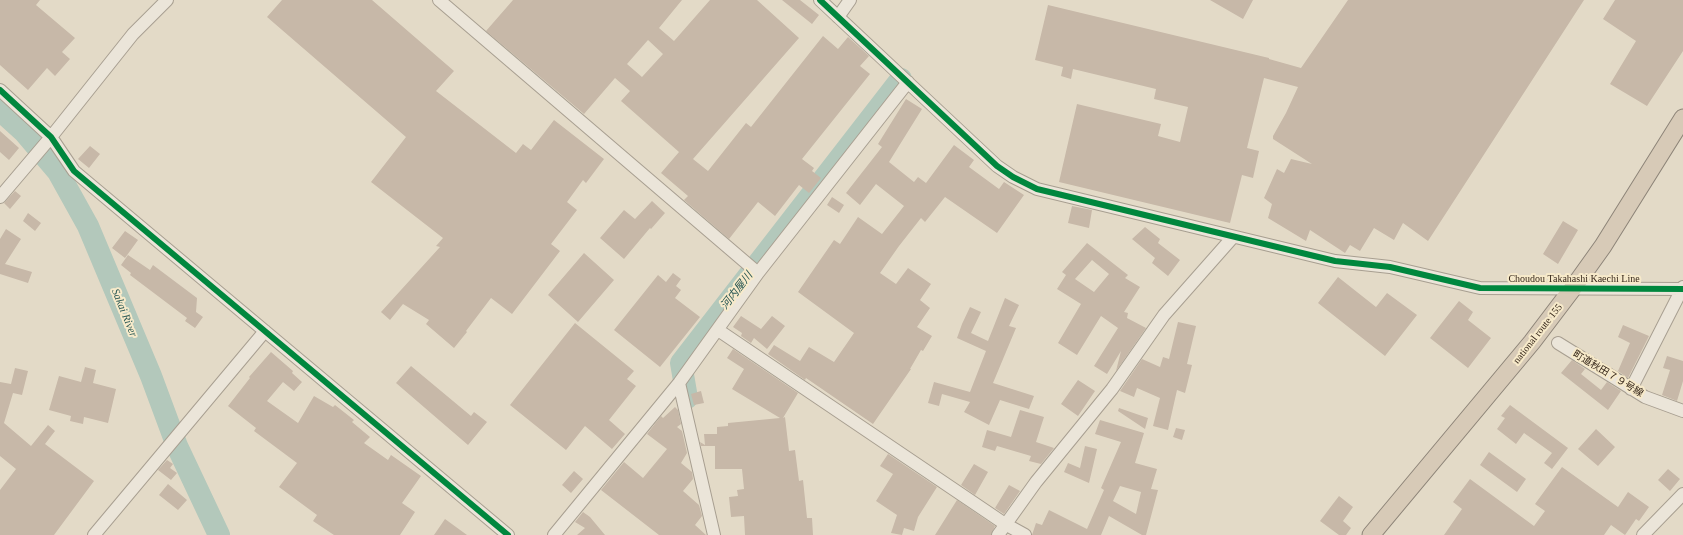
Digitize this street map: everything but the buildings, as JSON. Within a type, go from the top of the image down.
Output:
[{"type":"highway","name":"national route 155","points":[[1371,535],[1532,342],[1573,288],[1603,246],[1683,118]]},
{"type":"street","points":[[0,197],[51,137],[134,34],[167,0]]},
{"type":"street","points":[[439,0],[758,273]]},
{"type":"street","name":"Choudou Takahashi Kaechi Line","points":[[820,0],[997,166],[1028,185],[1054,194],[1335,261],[1390,267],[1465,285],[1486,288],[1683,288]]},
{"type":"street","points":[[838,17],[850,0]]},
{"type":"street","points":[[554,535],[678,383],[758,273],[908,82]]},
{"type":"street","points":[[0,90],[51,137],[74,171],[508,535]]},
{"type":"street","points":[[998,535],[1036,482],[1112,389],[1164,315],[1233,237]]},
{"type":"street","points":[[1632,388],[1683,288]]},
{"type":"street","points":[[718,330],[1005,524],[1025,535]]},
{"type":"street","points":[[94,535],[265,331]]},
{"type":"street","name":"町道秋田７９号線","points":[[1558,343],[1645,397],[1683,411]]},
{"type":"street","points":[[678,383],[714,535]]},
{"type":"street","points":[[1643,535],[1683,494]]},
{"type":"waterway","name":"河内屋川","points":[[687,398],[681,363],[901,79]]},
{"type":"waterway","name":"Sakai River","points":[[0,110],[24,132],[58,172],[88,226],[151,376],[177,446],[219,535]]},
{"type":"cycle path","points":[[820,0],[997,166],[1013,177],[1037,189],[1335,261],[1390,267],[1480,288],[1683,289]]},
{"type":"cycle path","points":[[0,90],[51,137],[74,171],[508,535]]}]
